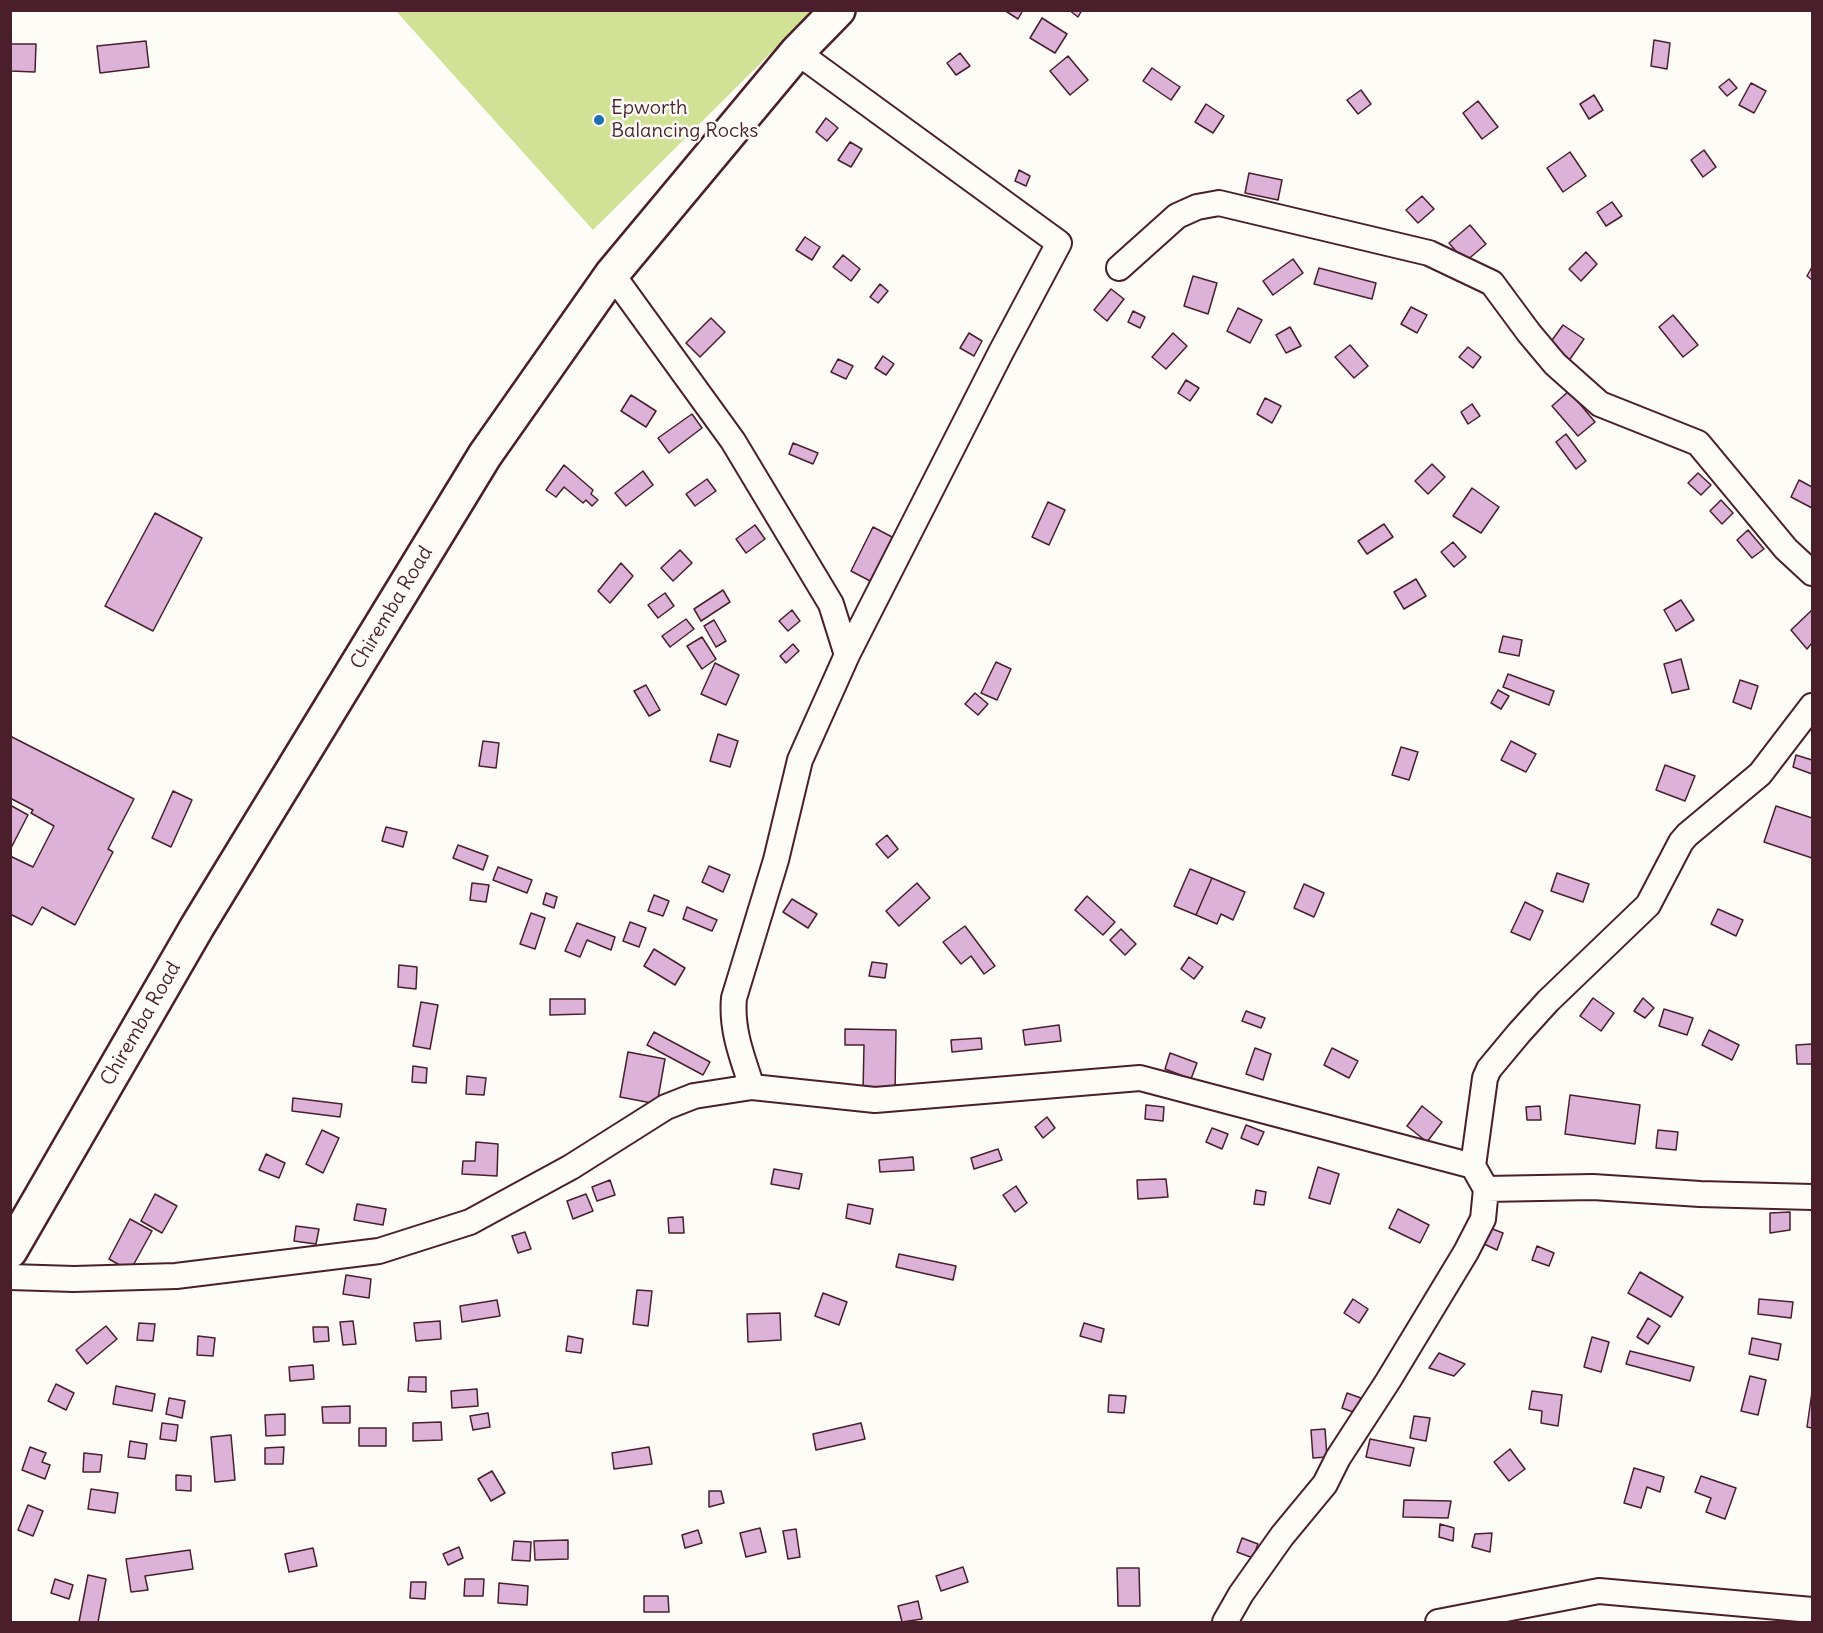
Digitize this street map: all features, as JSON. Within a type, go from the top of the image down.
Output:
[{"type":"main road","name":"Chiremba Road","points":[[10,1251],[197,927],[485,455],[612,274],[797,52],[838,10]]},
{"type":"street","points":[[752,1087],[738,1045],[732,1013],[734,998],[776,860],[800,760],[847,655],[1059,243],[797,52]]},
{"type":"street","points":[[1119,268],[1177,216],[1197,207],[1219,203],[1429,253],[1492,283],[1555,364],[1600,404],[1698,443],[1786,549],[1812,573]]},
{"type":"street","points":[[612,274],[733,441],[831,604],[847,655]]},
{"type":"street","points":[[1225,1623],[1241,1594],[1281,1536],[1325,1484],[1338,1458],[1388,1381],[1466,1252],[1483,1219],[1486,1189],[1473,1167],[1485,1078],[1490,1070],[1548,1001],[1648,905],[1681,842],[1761,774],[1812,706]]},
{"type":"street","points":[[10,1277],[74,1279],[176,1276],[379,1251],[470,1222],[571,1167],[666,1107],[694,1095],[752,1087],[875,1100],[1140,1078],[1473,1167]]},
{"type":"street","points":[[1486,1189],[1593,1187],[1700,1194],[1812,1197]]},
{"type":"street","points":[[1438,1623],[1599,1591],[1812,1610]]},
{"type":"green space","name":"Epworth Balancing Rocks","points":[[396,11],[813,11],[593,230]]},
{"type":"building","points":[[1004,10],[1023,10],[1018,19]]},
{"type":"building","points":[[1069,10],[1082,10],[1078,17]]},
{"type":"building","points":[[1042,18],[1067,34],[1055,53],[1030,38]]},
{"type":"building","points":[[1654,40],[1670,43],[1667,69],[1651,66]]},
{"type":"building","points":[[146,41],[149,67],[100,73],[97,46]]},
{"type":"building","points":[[10,44],[36,44],[35,72],[10,71]]},
{"type":"building","points":[[960,53],[970,66],[956,75],[947,63]]},
{"type":"building","points":[[1068,56],[1088,80],[1070,95],[1050,71]]},
{"type":"building","points":[[1152,68],[1180,87],[1171,100],[1143,81]]},
{"type":"building","points":[[1729,79],[1737,88],[1727,96],[1719,87]]},
{"type":"building","points":[[1751,83],[1766,91],[1754,113],[1739,105]]},
{"type":"building","points":[[1361,90],[1371,104],[1358,114],[1347,100]]},
{"type":"building","points":[[1594,95],[1603,110],[1589,119],[1580,104]]},
{"type":"building","points":[[1478,101],[1498,127],[1482,139],[1463,113]]},
{"type":"building","points":[[1206,104],[1224,116],[1213,133],[1195,122]]},
{"type":"building","points":[[826,118],[838,128],[827,141],[816,132]]},
{"type":"building","points":[[850,142],[862,149],[851,167],[838,160]]},
{"type":"building","points":[[1704,150],[1716,167],[1703,177],[1691,160]]},
{"type":"building","points":[[1570,152],[1586,176],[1563,192],[1547,168]]},
{"type":"building","points":[[1019,170],[1030,176],[1026,186],[1015,181]]},
{"type":"building","points":[[1249,173],[1282,180],[1278,200],[1245,193]]},
{"type":"building","points":[[1422,196],[1434,209],[1418,223],[1406,210]]},
{"type":"building","points":[[1612,202],[1622,216],[1606,226],[1597,212]]},
{"type":"building","points":[[1470,225],[1486,244],[1465,262],[1449,243]]},
{"type":"building","points":[[805,237],[820,247],[812,260],[796,250]]},
{"type":"building","points":[[1586,252],[1597,264],[1581,281],[1569,269]]},
{"type":"building","points":[[843,255],[860,269],[851,281],[833,267]]},
{"type":"building","points":[[1293,259],[1303,273],[1273,295],[1263,281]]},
{"type":"building","points":[[1812,267],[1812,280],[1807,276]]},
{"type":"building","points":[[1319,268],[1376,283],[1372,299],[1314,284]]},
{"type":"building","points":[[1193,276],[1217,283],[1208,314],[1184,306]]},
{"type":"building","points":[[880,284],[888,291],[878,303],[870,297]]},
{"type":"building","points":[[1111,289],[1124,299],[1107,321],[1094,310]]},
{"type":"building","points":[[1411,307],[1427,315],[1417,333],[1401,324]]},
{"type":"building","points":[[1238,308],[1262,320],[1250,343],[1227,331]]},
{"type":"building","points":[[1133,311],[1145,317],[1140,328],[1128,322]]},
{"type":"building","points":[[1673,315],[1698,345],[1683,357],[1659,327]]},
{"type":"building","points":[[711,318],[725,332],[700,357],[686,343]]},
{"type":"building","points":[[1563,325],[1584,339],[1568,362],[1547,347]]},
{"type":"building","points":[[1290,327],[1301,346],[1286,353],[1276,335]]},
{"type":"building","points":[[969,333],[982,341],[974,356],[960,348]]},
{"type":"building","points":[[1173,333],[1187,346],[1166,369],[1152,357]]},
{"type":"building","points":[[1350,345],[1368,366],[1354,378],[1335,357]]},
{"type":"building","points":[[1468,347],[1481,357],[1473,368],[1459,357]]},
{"type":"building","points":[[883,356],[894,364],[886,375],[875,368]]},
{"type":"building","points":[[838,359],[853,366],[846,379],[831,372]]},
{"type":"building","points":[[1186,380],[1199,388],[1190,401],[1178,393]]},
{"type":"building","points":[[1569,391],[1595,422],[1578,436],[1552,406]]},
{"type":"building","points":[[631,395],[656,411],[646,427],[621,411]]},
{"type":"building","points":[[1265,398],[1281,406],[1272,423],[1257,414]]},
{"type":"building","points":[[1472,404],[1480,416],[1468,424],[1461,412]]},
{"type":"building","points":[[692,414],[702,428],[669,453],[658,438]]},
{"type":"building","points":[[1566,434],[1586,461],[1576,469],[1556,442]]},
{"type":"building","points":[[793,443],[818,453],[813,464],[789,454]]},
{"type":"building","points":[[1432,464],[1445,477],[1428,494],[1415,481]]},
{"type":"building","points":[[564,465],[593,490],[591,494],[598,500],[592,506],[586,500],[583,503],[564,487],[556,497],[546,490]]},
{"type":"building","points":[[643,471],[653,485],[626,506],[615,493]]},
{"type":"building","points":[[1698,473],[1711,485],[1701,495],[1688,483]]},
{"type":"building","points":[[707,479],[716,491],[695,506],[686,494]]},
{"type":"building","points":[[1799,480],[1812,487],[1812,508],[1791,497]]},
{"type":"building","points":[[1472,488],[1499,507],[1481,533],[1453,516]]},
{"type":"building","points":[[1721,500],[1733,513],[1722,524],[1710,511]]},
{"type":"building","points":[[1048,502],[1065,510],[1049,545],[1032,537]]},
{"type":"building","points":[[155,513],[202,538],[153,631],[105,606]]},
{"type":"building","points":[[1384,524],[1393,537],[1367,554],[1358,541]]},
{"type":"building","points":[[755,525],[765,539],[746,553],[736,539]]},
{"type":"building","points":[[873,527],[894,538],[872,582],[851,571]]},
{"type":"building","points":[[1748,530],[1764,549],[1752,558],[1737,540]]},
{"type":"building","points":[[1453,542],[1466,557],[1454,567],[1441,552]]},
{"type":"building","points":[[680,550],[692,563],[673,581],[661,568]]},
{"type":"building","points":[[621,563],[633,576],[610,603],[598,591]]},
{"type":"building","points":[[1416,579],[1426,596],[1404,609],[1394,592]]},
{"type":"building","points":[[723,590],[730,602],[701,621],[694,609]]},
{"type":"building","points":[[665,593],[674,606],[658,618],[648,605]]},
{"type":"building","points":[[1681,600],[1694,620],[1676,631],[1664,610]]},
{"type":"building","points":[[792,610],[800,621],[788,631],[779,621]]},
{"type":"building","points":[[1812,610],[1812,643],[1807,649],[1791,630]]},
{"type":"building","points":[[686,619],[694,629],[670,647],[662,636]]},
{"type":"building","points":[[714,620],[726,641],[716,647],[704,626]]},
{"type":"building","points":[[1503,636],[1522,640],[1519,656],[1499,652]]},
{"type":"building","points":[[702,637],[716,659],[702,669],[687,646]]},
{"type":"building","points":[[793,644],[799,651],[786,663],[780,656]]},
{"type":"building","points":[[1681,659],[1689,689],[1672,693],[1664,664]]},
{"type":"building","points":[[996,662],[1011,669],[997,700],[981,693]]},
{"type":"building","points":[[715,663],[739,675],[726,705],[701,694]]},
{"type":"building","points":[[1508,674],[1554,691],[1549,705],[1503,687]]},
{"type":"building","points":[[1740,680],[1758,686],[1751,709],[1733,702]]},
{"type":"building","points":[[646,685],[660,710],[649,716],[634,691]]},
{"type":"building","points":[[1498,690],[1509,696],[1501,709],[1491,703]]},
{"type":"building","points":[[975,693],[988,704],[978,715],[965,704]]},
{"type":"building","points":[[718,734],[738,741],[730,767],[710,761]]},
{"type":"building","points":[[10,736],[134,799],[108,849],[113,852],[75,925],[42,907],[32,925],[10,914],[10,856],[33,867],[54,826],[31,813],[33,810],[10,798]]},
{"type":"building","points":[[483,741],[499,743],[496,768],[479,766]]},
{"type":"building","points":[[1511,741],[1536,754],[1526,772],[1501,760]]},
{"type":"building","points":[[1401,747],[1418,752],[1409,780],[1392,775]]},
{"type":"building","points":[[1796,755],[1812,760],[1812,774],[1793,767]]},
{"type":"building","points":[[1665,765],[1695,776],[1685,801],[1656,790]]},
{"type":"building","points":[[173,791],[192,800],[171,847],[152,838]]},
{"type":"building","points":[[10,805],[28,815],[11,848],[10,847]]},
{"type":"building","points":[[1776,806],[1812,818],[1812,858],[1764,842]]},
{"type":"building","points":[[386,827],[407,832],[403,847],[382,841]]},
{"type":"building","points":[[887,835],[898,849],[888,858],[876,844]]},
{"type":"building","points":[[458,845],[488,856],[483,870],[453,858]]},
{"type":"building","points":[[709,866],[730,875],[723,892],[702,882]]},
{"type":"building","points":[[498,867],[532,880],[527,893],[493,880]]},
{"type":"building","points":[[1190,869],[1212,878],[1196,915],[1174,906]]},
{"type":"building","points":[[1557,873],[1589,884],[1583,902],[1551,891]]},
{"type":"building","points":[[1212,878],[1245,892],[1233,920],[1221,914],[1217,924],[1196,915]]},
{"type":"building","points":[[472,883],[489,885],[486,902],[470,900]]},
{"type":"building","points":[[917,883],[930,898],[899,926],[886,911]]},
{"type":"building","points":[[1304,884],[1324,893],[1314,917],[1294,908]]},
{"type":"building","points":[[546,893],[557,897],[554,908],[543,904]]},
{"type":"building","points":[[654,895],[669,901],[663,916],[648,911]]},
{"type":"building","points":[[1087,896],[1115,922],[1103,935],[1075,910]]},
{"type":"building","points":[[792,899],[817,914],[808,928],[783,912]]},
{"type":"building","points":[[1525,902],[1543,911],[1530,940],[1511,932]]},
{"type":"building","points":[[687,907],[717,920],[712,931],[683,919]]},
{"type":"building","points":[[1718,909],[1743,920],[1736,936],[1711,924]]},
{"type":"building","points":[[531,913],[545,918],[535,949],[520,944]]},
{"type":"building","points":[[630,922],[646,928],[639,947],[623,941]]},
{"type":"building","points":[[577,923],[615,937],[611,950],[587,940],[580,957],[565,951]]},
{"type":"building","points":[[965,926],[995,966],[984,974],[971,956],[961,964],[943,942]]},
{"type":"building","points":[[1121,929],[1136,944],[1125,955],[1110,940]]},
{"type":"building","points":[[654,949],[685,968],[675,985],[644,966]]},
{"type":"building","points":[[1189,957],[1203,967],[1194,979],[1181,969]]},
{"type":"building","points":[[872,962],[887,964],[885,978],[869,976]]},
{"type":"building","points":[[399,965],[417,967],[416,989],[398,987]]},
{"type":"building","points":[[1593,998],[1614,1013],[1601,1031],[1580,1016]]},
{"type":"building","points":[[1643,998],[1654,1008],[1645,1018],[1634,1011]]},
{"type":"building","points":[[550,999],[585,999],[585,1014],[550,1015]]},
{"type":"building","points":[[421,1002],[438,1005],[430,1049],[413,1046]]},
{"type":"building","points":[[1664,1009],[1693,1018],[1687,1035],[1659,1026]]},
{"type":"building","points":[[1246,1011],[1265,1018],[1261,1028],[1242,1021]]},
{"type":"building","points":[[1059,1025],[1061,1041],[1025,1045],[1023,1030]]},
{"type":"building","points":[[845,1029],[896,1030],[895,1093],[863,1092],[864,1045],[845,1045]]},
{"type":"building","points":[[1709,1030],[1739,1045],[1732,1060],[1702,1045]]},
{"type":"building","points":[[654,1032],[710,1062],[703,1075],[647,1045]]},
{"type":"building","points":[[981,1038],[982,1049],[952,1052],[951,1040]]},
{"type":"building","points":[[1812,1044],[1812,1064],[1797,1064],[1796,1045]]},
{"type":"building","points":[[1255,1048],[1271,1054],[1263,1080],[1246,1074]]},
{"type":"building","points":[[1332,1048],[1358,1061],[1349,1078],[1324,1065]]},
{"type":"building","points":[[628,1052],[665,1059],[657,1104],[620,1097]]},
{"type":"building","points":[[1170,1053],[1197,1063],[1191,1079],[1165,1069]]},
{"type":"building","points":[[413,1066],[427,1068],[426,1083],[412,1082]]},
{"type":"building","points":[[467,1076],[486,1078],[484,1095],[466,1094]]},
{"type":"building","points":[[1570,1095],[1640,1105],[1635,1144],[1565,1134]]},
{"type":"building","points":[[293,1098],[342,1104],[340,1117],[292,1111]]},
{"type":"building","points":[[1146,1105],[1164,1107],[1163,1121],[1145,1119]]},
{"type":"building","points":[[1422,1106],[1442,1122],[1427,1142],[1407,1126]]},
{"type":"building","points":[[1540,1106],[1541,1120],[1527,1120],[1526,1107]]},
{"type":"building","points":[[1047,1117],[1055,1128],[1043,1138],[1035,1127]]},
{"type":"building","points":[[1246,1125],[1264,1132],[1258,1145],[1241,1138]]},
{"type":"building","points":[[1212,1128],[1228,1134],[1222,1149],[1206,1142]]},
{"type":"building","points":[[322,1130],[339,1138],[323,1173],[306,1164]]},
{"type":"building","points":[[1658,1130],[1678,1132],[1676,1150],[1656,1148]]},
{"type":"building","points":[[476,1142],[498,1144],[497,1176],[462,1174],[463,1161],[475,1161]]},
{"type":"building","points":[[998,1149],[1002,1160],[974,1169],[971,1158]]},
{"type":"building","points":[[266,1154],[285,1163],[279,1178],[259,1170]]},
{"type":"building","points":[[913,1157],[914,1170],[880,1172],[879,1160]]},
{"type":"building","points":[[1318,1167],[1339,1174],[1330,1204],[1309,1198]]},
{"type":"building","points":[[774,1169],[802,1174],[799,1189],[771,1184]]},
{"type":"building","points":[[1166,1179],[1168,1197],[1138,1199],[1137,1180]]},
{"type":"building","points":[[610,1180],[615,1195],[597,1201],[592,1187]]},
{"type":"building","points":[[1016,1186],[1027,1203],[1015,1212],[1003,1195]]},
{"type":"building","points":[[1256,1190],[1266,1192],[1264,1205],[1254,1204]]},
{"type":"building","points":[[155,1194],[177,1206],[162,1233],[141,1221]]},
{"type":"building","points":[[586,1194],[593,1211],[573,1219],[567,1201]]},
{"type":"building","points":[[357,1204],[386,1209],[383,1225],[354,1220]]},
{"type":"building","points":[[848,1204],[873,1209],[870,1224],[846,1218]]},
{"type":"building","points":[[1398,1209],[1429,1225],[1420,1243],[1389,1228]]},
{"type":"building","points":[[1790,1212],[1790,1230],[1770,1233],[1770,1213]]},
{"type":"building","points":[[683,1217],[684,1233],[669,1233],[668,1218]]},
{"type":"building","points":[[130,1219],[152,1231],[130,1271],[109,1259]]},
{"type":"building","points":[[296,1226],[319,1229],[316,1244],[294,1241]]},
{"type":"building","points":[[1490,1228],[1503,1233],[1497,1250],[1484,1244]]},
{"type":"building","points":[[525,1232],[531,1249],[518,1253],[512,1236]]},
{"type":"building","points":[[1537,1246],[1554,1253],[1549,1266],[1532,1260]]},
{"type":"building","points":[[899,1254],[956,1266],[953,1280],[896,1267]]},
{"type":"building","points":[[1640,1272],[1683,1297],[1671,1317],[1628,1293]]},
{"type":"building","points":[[346,1275],[371,1279],[369,1298],[343,1294]]},
{"type":"building","points":[[637,1290],[652,1291],[648,1326],[633,1324]]},
{"type":"building","points":[[823,1293],[847,1302],[839,1325],[815,1316]]},
{"type":"building","points":[[1353,1299],[1368,1309],[1359,1323],[1344,1313]]},
{"type":"building","points":[[1759,1299],[1793,1302],[1791,1318],[1758,1314]]},
{"type":"building","points":[[497,1300],[500,1316],[462,1322],[460,1306]]},
{"type":"building","points":[[780,1313],[781,1340],[748,1342],[747,1314]]},
{"type":"building","points":[[1648,1318],[1660,1326],[1648,1344],[1637,1337]]},
{"type":"building","points":[[353,1321],[356,1344],[343,1345],[340,1322]]},
{"type":"building","points":[[440,1321],[441,1339],[416,1341],[414,1323]]},
{"type":"building","points":[[139,1323],[155,1324],[153,1341],[137,1340]]},
{"type":"building","points":[[1084,1323],[1104,1329],[1101,1342],[1080,1336]]},
{"type":"building","points":[[106,1326],[117,1339],[87,1364],[76,1350]]},
{"type":"building","points":[[313,1327],[328,1327],[329,1341],[314,1342]]},
{"type":"building","points":[[198,1336],[215,1338],[213,1356],[197,1355]]},
{"type":"building","points":[[568,1336],[583,1339],[581,1353],[566,1351]]},
{"type":"building","points":[[1592,1337],[1609,1342],[1601,1372],[1584,1367]]},
{"type":"building","points":[[1752,1338],[1781,1344],[1778,1360],[1749,1354]]},
{"type":"building","points":[[1630,1351],[1694,1367],[1690,1381],[1626,1364]]},
{"type":"building","points":[[1439,1353],[1465,1364],[1454,1376],[1429,1368]]},
{"type":"building","points":[[313,1365],[314,1379],[290,1381],[289,1367]]},
{"type":"building","points":[[1750,1376],[1766,1380],[1758,1415],[1741,1411]]},
{"type":"building","points":[[409,1377],[426,1377],[426,1392],[408,1391]]},
{"type":"building","points":[[56,1384],[74,1393],[66,1410],[48,1401]]},
{"type":"building","points":[[116,1386],[155,1394],[152,1411],[113,1404]]},
{"type":"building","points":[[477,1389],[478,1406],[452,1408],[451,1391]]},
{"type":"building","points":[[1532,1391],[1562,1395],[1558,1426],[1541,1423],[1542,1411],[1529,1409]]},
{"type":"building","points":[[1812,1392],[1812,1428],[1807,1427]]},
{"type":"building","points":[[1347,1393],[1361,1398],[1356,1413],[1342,1408]]},
{"type":"building","points":[[1109,1395],[1126,1396],[1124,1413],[1108,1412]]},
{"type":"building","points":[[169,1398],[185,1401],[182,1418],[166,1414]]},
{"type":"building","points":[[350,1406],[350,1423],[323,1423],[322,1407]]},
{"type":"building","points":[[488,1413],[490,1427],[473,1430],[470,1416]]},
{"type":"building","points":[[285,1414],[285,1435],[266,1436],[265,1415]]},
{"type":"building","points":[[1414,1416],[1430,1418],[1426,1441],[1410,1438]]},
{"type":"building","points":[[441,1422],[442,1440],[413,1441],[413,1423]]},
{"type":"building","points":[[162,1423],[178,1425],[176,1441],[160,1439]]},
{"type":"building","points":[[861,1423],[865,1439],[816,1450],[813,1434]]},
{"type":"building","points":[[359,1428],[386,1428],[386,1446],[359,1446]]},
{"type":"building","points":[[1325,1429],[1327,1457],[1313,1458],[1311,1430]]},
{"type":"building","points":[[231,1435],[235,1480],[215,1482],[211,1437]]},
{"type":"building","points":[[1370,1439],[1414,1448],[1410,1466],[1366,1457]]},
{"type":"building","points":[[130,1441],[147,1444],[145,1459],[128,1457]]},
{"type":"building","points":[[30,1447],[46,1453],[42,1462],[50,1465],[45,1479],[22,1470]]},
{"type":"building","points":[[284,1447],[283,1464],[265,1464],[265,1448]]},
{"type":"building","points":[[649,1447],[652,1464],[614,1469],[612,1453]]},
{"type":"building","points":[[1510,1449],[1525,1469],[1509,1481],[1494,1462]]},
{"type":"building","points":[[84,1453],[102,1455],[100,1472],[83,1472]]},
{"type":"building","points":[[1634,1468],[1664,1477],[1660,1492],[1647,1487],[1641,1508],[1624,1503]]},
{"type":"building","points":[[492,1471],[505,1493],[491,1501],[478,1479]]},
{"type":"building","points":[[176,1475],[191,1476],[191,1491],[176,1490]]},
{"type":"building","points":[[1701,1476],[1736,1488],[1725,1519],[1706,1512],[1711,1498],[1695,1492]]},
{"type":"building","points":[[91,1489],[118,1493],[115,1513],[88,1509]]},
{"type":"building","points":[[709,1491],[721,1491],[724,1503],[709,1507]]},
{"type":"building","points":[[1404,1500],[1451,1501],[1448,1518],[1403,1517]]},
{"type":"building","points":[[28,1505],[43,1511],[33,1536],[18,1530]]},
{"type":"building","points":[[1440,1524],[1454,1528],[1453,1541],[1439,1537]]},
{"type":"building","points":[[760,1528],[766,1552],[746,1557],[740,1533]]},
{"type":"building","points":[[796,1529],[800,1557],[788,1559],[783,1531]]},
{"type":"building","points":[[698,1530],[702,1543],[685,1548],[682,1535]]},
{"type":"building","points":[[1492,1533],[1490,1552],[1472,1547],[1475,1534]]},
{"type":"building","points":[[1242,1538],[1258,1544],[1253,1558],[1237,1552]]},
{"type":"building","points":[[568,1540],[568,1559],[535,1560],[534,1541]]},
{"type":"building","points":[[514,1541],[531,1542],[530,1561],[512,1560]]},
{"type":"building","points":[[459,1547],[463,1558],[448,1565],[443,1554]]},
{"type":"building","points":[[313,1548],[317,1566],[289,1572],[285,1554]]},
{"type":"building","points":[[190,1550],[193,1569],[145,1576],[148,1590],[131,1592],[126,1559]]},
{"type":"building","points":[[963,1567],[968,1582],[941,1591],[936,1576]]},
{"type":"building","points":[[1117,1568],[1139,1568],[1140,1606],[1118,1606]]},
{"type":"building","points":[[88,1575],[106,1579],[98,1622],[79,1622]]},
{"type":"building","points":[[55,1579],[73,1585],[69,1599],[51,1593]]},
{"type":"building","points":[[465,1579],[484,1579],[483,1596],[464,1596]]},
{"type":"building","points":[[411,1582],[426,1582],[425,1599],[410,1598]]},
{"type":"building","points":[[499,1583],[528,1586],[527,1605],[498,1603]]},
{"type":"building","points":[[644,1596],[668,1596],[669,1612],[644,1612]]},
{"type":"building","points":[[918,1601],[922,1619],[902,1622],[898,1606]]},
{"type":"place","name":"Epworth Balancing Rocks","points":[[599,120]]}]
